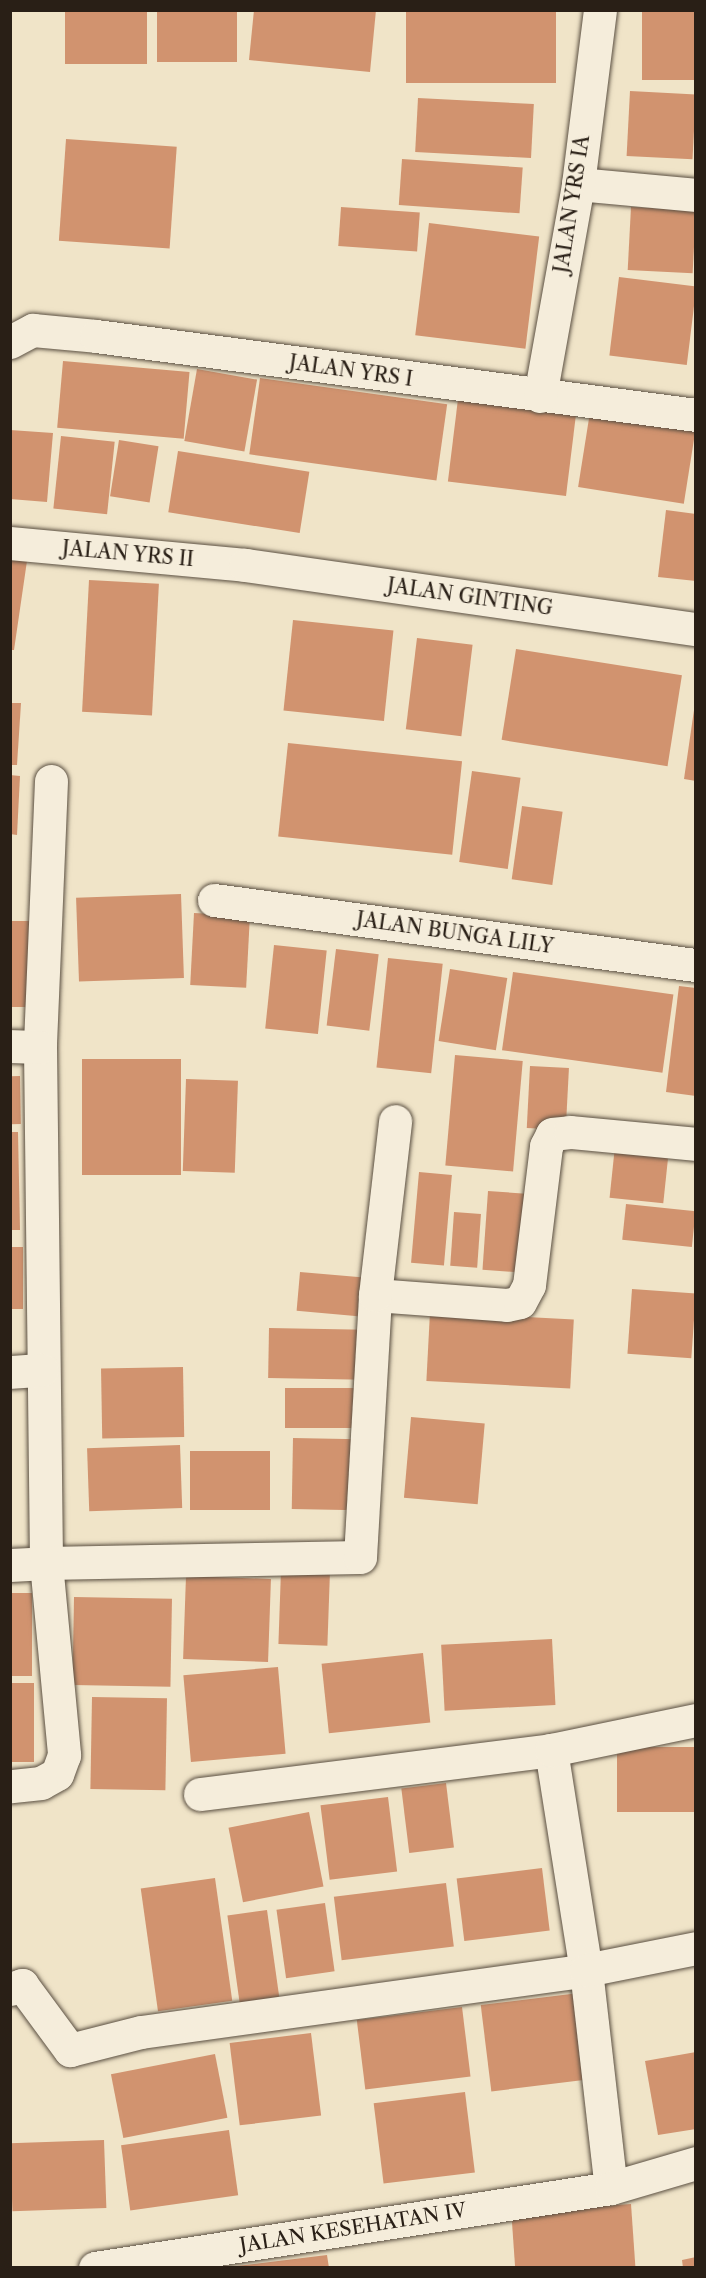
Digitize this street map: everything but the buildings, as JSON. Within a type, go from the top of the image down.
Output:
[{"type":"street","name":"JALAN YRS IA","points":[[540,396],[578,184],[600,10]]},
{"type":"street","points":[[578,184],[696,195]]},
{"type":"street","name":"JALAN YRS I","points":[[10,342],[33,330],[96,336],[696,415]]},
{"type":"street","name":"JALAN YRS II","points":[[10,543],[245,565]]},
{"type":"street","name":"JALAN GINTING","points":[[245,565],[696,629]]},
{"type":"street","points":[[10,1786],[41,1783],[57,1774],[64,1755],[26,1371],[25,1046],[51,781]]},
{"type":"street","name":"JALAN BUNGA LILY","points":[[214,900],[696,965]]},
{"type":"street","points":[[10,1565],[360,1557],[375,1295],[395,1121]]},
{"type":"street","points":[[375,1295],[507,1305],[520,1302],[529,1285],[546,1146],[552,1134],[570,1132],[696,1144]]},
{"type":"street","points":[[200,1794],[551,1750],[696,1720]]},
{"type":"street","points":[[551,1750],[586,1970],[611,2188]]},
{"type":"street","points":[[10,1989],[22,1985],[70,2050],[141,2032],[586,1970],[696,1948]]},
{"type":"street","name":"JALAN KESEHATAN IV","points":[[95,2268],[611,2188],[696,2163]]}]
